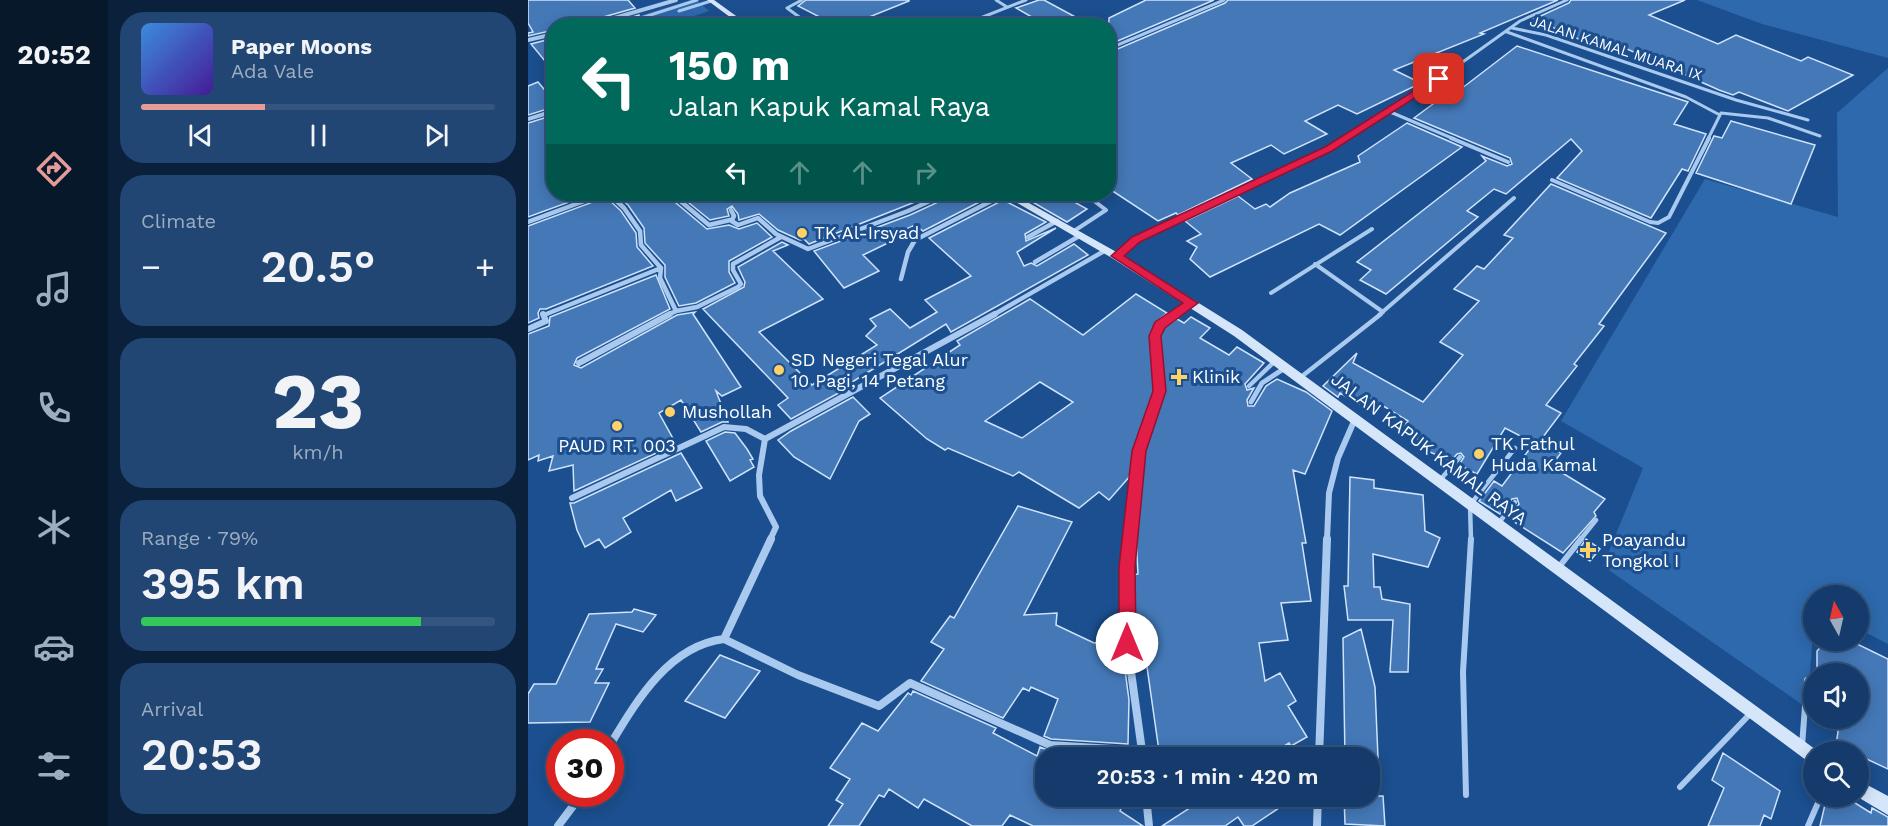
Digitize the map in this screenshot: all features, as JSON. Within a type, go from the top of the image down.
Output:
[{"type":"main road","points":[[710,0],[736,18]]},
{"type":"main road","name":"JALAN KAPUK KAMAL RAYA","points":[[1019,201],[1057,221],[1192,303],[1301,377],[1438,482],[1802,749]]},
{"type":"main road","points":[[1869,795],[1888,806]]},
{"type":"street","points":[[614,18],[676,0]]},
{"type":"street","points":[[528,40],[546,36]]},
{"type":"street","points":[[528,120],[546,114]]},
{"type":"street","points":[[528,222],[584,201]]},
{"type":"street","points":[[616,201],[640,231],[641,245],[661,268],[660,278],[676,311]]},
{"type":"street","points":[[680,201],[709,225],[732,220]]},
{"type":"street","points":[[732,220],[738,225],[760,218],[781,237],[808,249],[908,212],[931,201]]},
{"type":"street","points":[[902,279],[908,252],[915,240],[992,201]]},
{"type":"street","points":[[731,210],[734,216],[732,220]]},
{"type":"street","points":[[1028,237],[1057,221]]},
{"type":"street","points":[[1035,262],[1077,233]]},
{"type":"street","points":[[579,363],[676,311],[697,307],[738,287],[741,284],[731,266],[781,237]]},
{"type":"street","points":[[765,439],[1111,253]]},
{"type":"street","points":[[528,329],[546,321],[543,314],[661,268]]},
{"type":"street","points":[[1142,747],[1127,632],[1127,567],[1139,451],[1160,391],[1155,336],[1160,325],[1192,303]]},
{"type":"street","points":[[1251,402],[1262,383],[1281,363]]},
{"type":"street","points":[[1319,747],[1329,493],[1338,458],[1355,419]]},
{"type":"street","points":[[572,498],[724,427],[755,431],[765,439]]},
{"type":"street","points":[[724,639],[776,527],[760,496],[759,475],[765,439]]},
{"type":"street","points":[[620,729],[642,693],[672,660],[712,640],[724,639],[798,675],[879,706],[910,683],[1050,745],[1071,747]]},
{"type":"street","points":[[558,826],[572,807]]},
{"type":"street","points":[[1147,807],[1149,826]]},
{"type":"street","points":[[1317,826],[1318,807]]},
{"type":"lane","points":[[641,18],[697,0]]},
{"type":"lane","points":[[680,11],[710,0]]},
{"type":"lane","points":[[801,18],[787,8],[802,0]]},
{"type":"lane","points":[[996,0],[1007,7]]},
{"type":"lane","points":[[980,18],[1026,0]]},
{"type":"lane","points":[[1116,46],[1224,0]]},
{"type":"lane","points":[[1512,28],[1520,21],[1567,0]]},
{"type":"lane","name":"JALAN KAMAL MUARA IX","points":[[1111,253],[1136,239],[1328,149],[1512,28],[1546,35],[1736,100],[1808,120]]},
{"type":"lane","points":[[1507,32],[1686,97],[1718,114],[1729,112],[1768,118],[1820,136]]},
{"type":"lane","points":[[1388,111],[1508,162]]},
{"type":"lane","points":[[1552,180],[1650,222],[1658,223],[1669,217],[1718,114]]},
{"type":"lane","points":[[1301,377],[1383,312],[1514,198]]},
{"type":"lane","points":[[1077,233],[1105,211],[1093,201]]},
{"type":"lane","points":[[1271,293],[1372,229]]},
{"type":"lane","points":[[1315,264],[1383,312]]},
{"type":"lane","points":[[1250,387],[1281,363]]},
{"type":"lane","points":[[1466,795],[1463,672],[1471,547],[1470,505],[1515,448]]},
{"type":"lane","points":[[1438,482],[1460,457]]},
{"type":"lane","points":[[1497,525],[1515,502]]},
{"type":"lane","points":[[1557,569],[1596,520]]},
{"type":"lane","points":[[1680,787],[1752,712]]},
{"type":"lane","points":[[1802,749],[1803,729]]},
{"type":"lane","points":[[1808,826],[1816,807]]},
{"type":"shaded area","points":[[691,0],[697,0],[709,11],[688,18],[632,18]]},
{"type":"shaded area","points":[[1697,0],[1888,0],[1888,58],[1762,24]]},
{"type":"shaded area","points":[[1888,68],[1888,644],[1869,634],[1869,585],[1803,585],[1803,651],[1812,651],[1811,663],[1803,663],[1803,705],[1603,566],[1643,468],[1561,421],[1705,179],[1838,217],[1837,113]]},
{"type":"building","points":[[528,0],[628,0],[635,8],[600,18],[546,18],[546,32],[528,36],[528,33],[533,32],[528,23]]},
{"type":"building","points":[[806,0],[909,0],[867,18],[821,18],[798,6]]},
{"type":"building","points":[[1044,0],[1077,18],[1026,18],[1030,16],[1016,8]]},
{"type":"building","points":[[1146,0],[1214,0],[1116,42],[1116,18],[1109,18]]},
{"type":"building","points":[[1228,0],[1558,0],[1480,33],[1484,34],[1394,70],[1421,83],[1357,114],[1338,105],[1305,121],[1327,134],[1284,154],[1271,145],[1231,163],[1252,179],[1178,215],[1176,213],[1158,221],[1116,193],[1116,50]]},
{"type":"building","points":[[1571,0],[1685,0],[1649,15],[1718,44],[1736,35],[1801,61],[1808,57],[1853,75],[1788,111],[1739,92],[1733,95],[1719,90],[1598,36],[1585,42],[1534,19]]},
{"type":"building","points":[[546,40],[546,62],[531,44]]},
{"type":"building","points":[[1517,46],[1688,102],[1674,124],[1706,134],[1688,171],[1682,169],[1651,218],[1557,178],[1582,151],[1571,139],[1506,194],[1494,189],[1467,211],[1478,217],[1386,294],[1360,280],[1371,270],[1357,262],[1486,161],[1482,156],[1507,166],[1512,164],[1510,158],[1414,118],[1452,90],[1457,92]]},
{"type":"building","points":[[538,82],[546,92],[546,109],[528,115],[528,86]]},
{"type":"building","points":[[546,117],[546,201],[572,201],[528,217],[528,123]]},
{"type":"building","points":[[1731,121],[1815,145],[1791,204],[1696,173],[1714,136],[1722,138]]},
{"type":"building","points":[[1407,123],[1462,147],[1340,235],[1319,224],[1210,277],[1190,259],[1197,247],[1187,241],[1201,234],[1185,221],[1238,196],[1255,209],[1266,204],[1270,207],[1290,193],[1360,162],[1358,156]]},
{"type":"building","points":[[1551,184],[1666,233],[1599,324],[1604,326],[1574,364],[1577,366],[1546,405],[1561,413],[1540,441],[1561,453],[1551,466],[1605,499],[1594,512],[1596,516],[1563,553],[1508,518],[1519,504],[1517,498],[1512,499],[1500,514],[1479,501],[1494,481],[1502,486],[1534,443],[1505,428],[1477,474],[1459,465],[1464,457],[1461,453],[1451,461],[1425,450],[1429,445],[1401,430],[1408,421],[1367,396],[1359,404],[1340,393],[1338,397],[1323,386],[1357,353],[1353,363],[1423,402],[1463,355],[1440,342],[1479,301],[1454,289],[1477,266],[1484,269],[1513,238],[1504,235]]},
{"type":"building","points":[[595,201],[610,201],[621,211],[636,233],[637,247],[653,266],[546,309],[540,309],[539,318],[528,323],[528,226]]},
{"type":"building","points":[[623,201],[674,201],[707,229],[729,225],[739,229],[757,223],[772,237],[729,261],[729,272],[735,283],[696,303],[679,306],[665,277],[665,265],[645,243],[644,228]]},
{"type":"building","points":[[687,201],[917,201],[809,244],[804,239],[800,240],[778,230],[759,214],[739,220],[732,206],[727,209],[729,216],[710,220]]},
{"type":"building","points":[[940,201],[981,201],[923,231],[915,225],[886,238],[890,242],[863,255],[879,271],[844,288],[814,251],[910,215]]},
{"type":"building","points":[[1005,201],[1046,222],[1025,234],[1026,241],[1056,228],[1017,252],[1024,266],[1031,263],[1037,266],[1074,244],[1088,255],[951,332],[946,324],[844,387],[846,389],[791,419],[778,405],[788,398],[703,309],[744,287],[745,282],[738,267],[782,242],[788,245],[773,251],[823,299],[759,332],[812,385],[877,345],[866,336],[876,326],[870,319],[890,309],[910,328],[937,312],[925,300],[971,276],[929,238]]},
{"type":"building","points":[[1031,201],[1073,201],[1087,209],[1067,222]]},
{"type":"building","points":[[656,275],[670,309],[577,358],[574,365],[581,368],[677,315],[695,312],[693,314],[741,387],[722,396],[716,391],[728,422],[722,422],[701,432],[681,400],[659,413],[676,444],[574,491],[573,465],[549,471],[553,456],[538,461],[539,455],[528,460],[528,334],[549,326],[550,317]]},
{"type":"building","points":[[1136,294],[1167,313],[1156,322],[1150,334],[1155,390],[1134,450],[1131,475],[1109,500],[1099,492],[1079,508],[1019,472],[1013,476],[948,448],[945,450],[927,439],[880,398],[960,345],[957,341],[1030,299],[1083,335]],"holes":[[[1040,382],[1073,402],[1022,438],[985,421]]]},
{"type":"building","points":[[1191,317],[1210,328],[1200,338],[1229,355],[1237,347],[1264,363],[1245,384],[1247,390],[1254,388],[1247,400],[1248,406],[1254,406],[1266,386],[1277,379],[1306,392],[1332,411],[1305,474],[1293,470],[1306,543],[1302,543],[1311,601],[1281,603],[1288,640],[1259,643],[1265,681],[1280,673],[1296,701],[1288,706],[1307,737],[1291,746],[1289,743],[1282,747],[1158,747],[1143,639],[1133,640],[1133,575],[1138,574],[1136,537],[1144,452],[1165,391],[1160,337],[1164,328],[1177,319],[1184,323]]},
{"type":"building","points":[[853,397],[870,414],[859,421],[830,479],[794,457],[778,440],[791,431]]},
{"type":"building","points":[[725,432],[735,433],[753,459],[750,460],[754,467],[730,481],[706,441]]},
{"type":"building","points":[[681,453],[702,488],[676,501],[671,490],[623,518],[631,532],[605,548],[599,539],[585,547],[577,530],[570,503]]},
{"type":"building","points":[[1350,477],[1374,480],[1374,488],[1423,495],[1425,531],[1440,538],[1428,567],[1373,554],[1374,587],[1380,587],[1382,599],[1410,604],[1408,672],[1390,672],[1393,620],[1348,620],[1344,586],[1348,586]]},
{"type":"building","points":[[1018,506],[1072,522],[1024,615],[1057,613],[1056,625],[1094,643],[1121,640],[1129,700],[1128,744],[1051,739],[1044,736],[1058,699],[1031,687],[1029,691],[1023,688],[1003,718],[921,681],[944,649],[931,642],[950,616],[954,618]]},
{"type":"building","name":"Poayandu Tongkol I","points":[[1586,539],[1600,549],[1590,561],[1577,552]]},
{"type":"building","points":[[634,609],[656,615],[643,632],[616,624],[596,669],[603,669],[595,683],[609,683],[590,722],[528,723],[528,694],[534,684],[556,684],[589,614],[632,612]]},
{"type":"building","points":[[1361,629],[1375,687],[1378,747],[1345,747],[1343,638]]},
{"type":"building","points":[[1869,650],[1888,659],[1888,769],[1869,760],[1869,741],[1837,741],[1838,729],[1869,729],[1869,663],[1817,663],[1817,651]]},
{"type":"building","points":[[720,655],[760,671],[725,718],[685,701]]},
{"type":"building","points":[[913,691],[996,728],[993,733],[1035,755],[1035,807],[1122,807],[1120,811],[1143,826],[1033,826],[1010,815],[1002,826],[972,826],[924,799],[918,808],[889,789],[884,797],[879,795],[859,826],[828,826],[843,804],[836,800],[850,779],[830,768],[862,723],[878,731],[908,693],[911,695]]},
{"type":"building","points":[[1723,753],[1780,791],[1771,819],[1764,815],[1760,826],[1708,826],[1724,788],[1712,780]]},
{"type":"building","points":[[1380,796],[1383,796],[1385,826],[1345,824],[1344,807],[1380,807]]},
{"type":"building","points":[[1191,807],[1280,807],[1252,826],[1244,826],[1238,817],[1225,826],[1162,826]]},
{"type":"building","points":[[1824,807],[1861,807],[1871,813],[1872,808],[1888,817],[1888,826],[1820,826]]},
{"type":"place","name":"TK Al-Irsyad","points":[[802,233]]},
{"type":"place","name":"SD Negeri Tegal Alur 10 Pagi, 14 Petang","points":[[779,370]]},
{"type":"place","name":"Klinik","points":[[1179,377]]},
{"type":"place","name":"Mushollah","points":[[670,412]]},
{"type":"place","name":"PAUD RT. 003","points":[[617,426]]},
{"type":"place","name":"TK Fathul Huda Kamal","points":[[1479,454]]},
{"type":"place","name":"Poayandu Tongkol I","points":[[1588,550]]},
{"type":"route","points":[[1127,643],[1127,567],[1139,451],[1160,391],[1155,336],[1160,325],[1192,303],[1116,256],[1136,239],[1328,149],[1439,79]]}]
